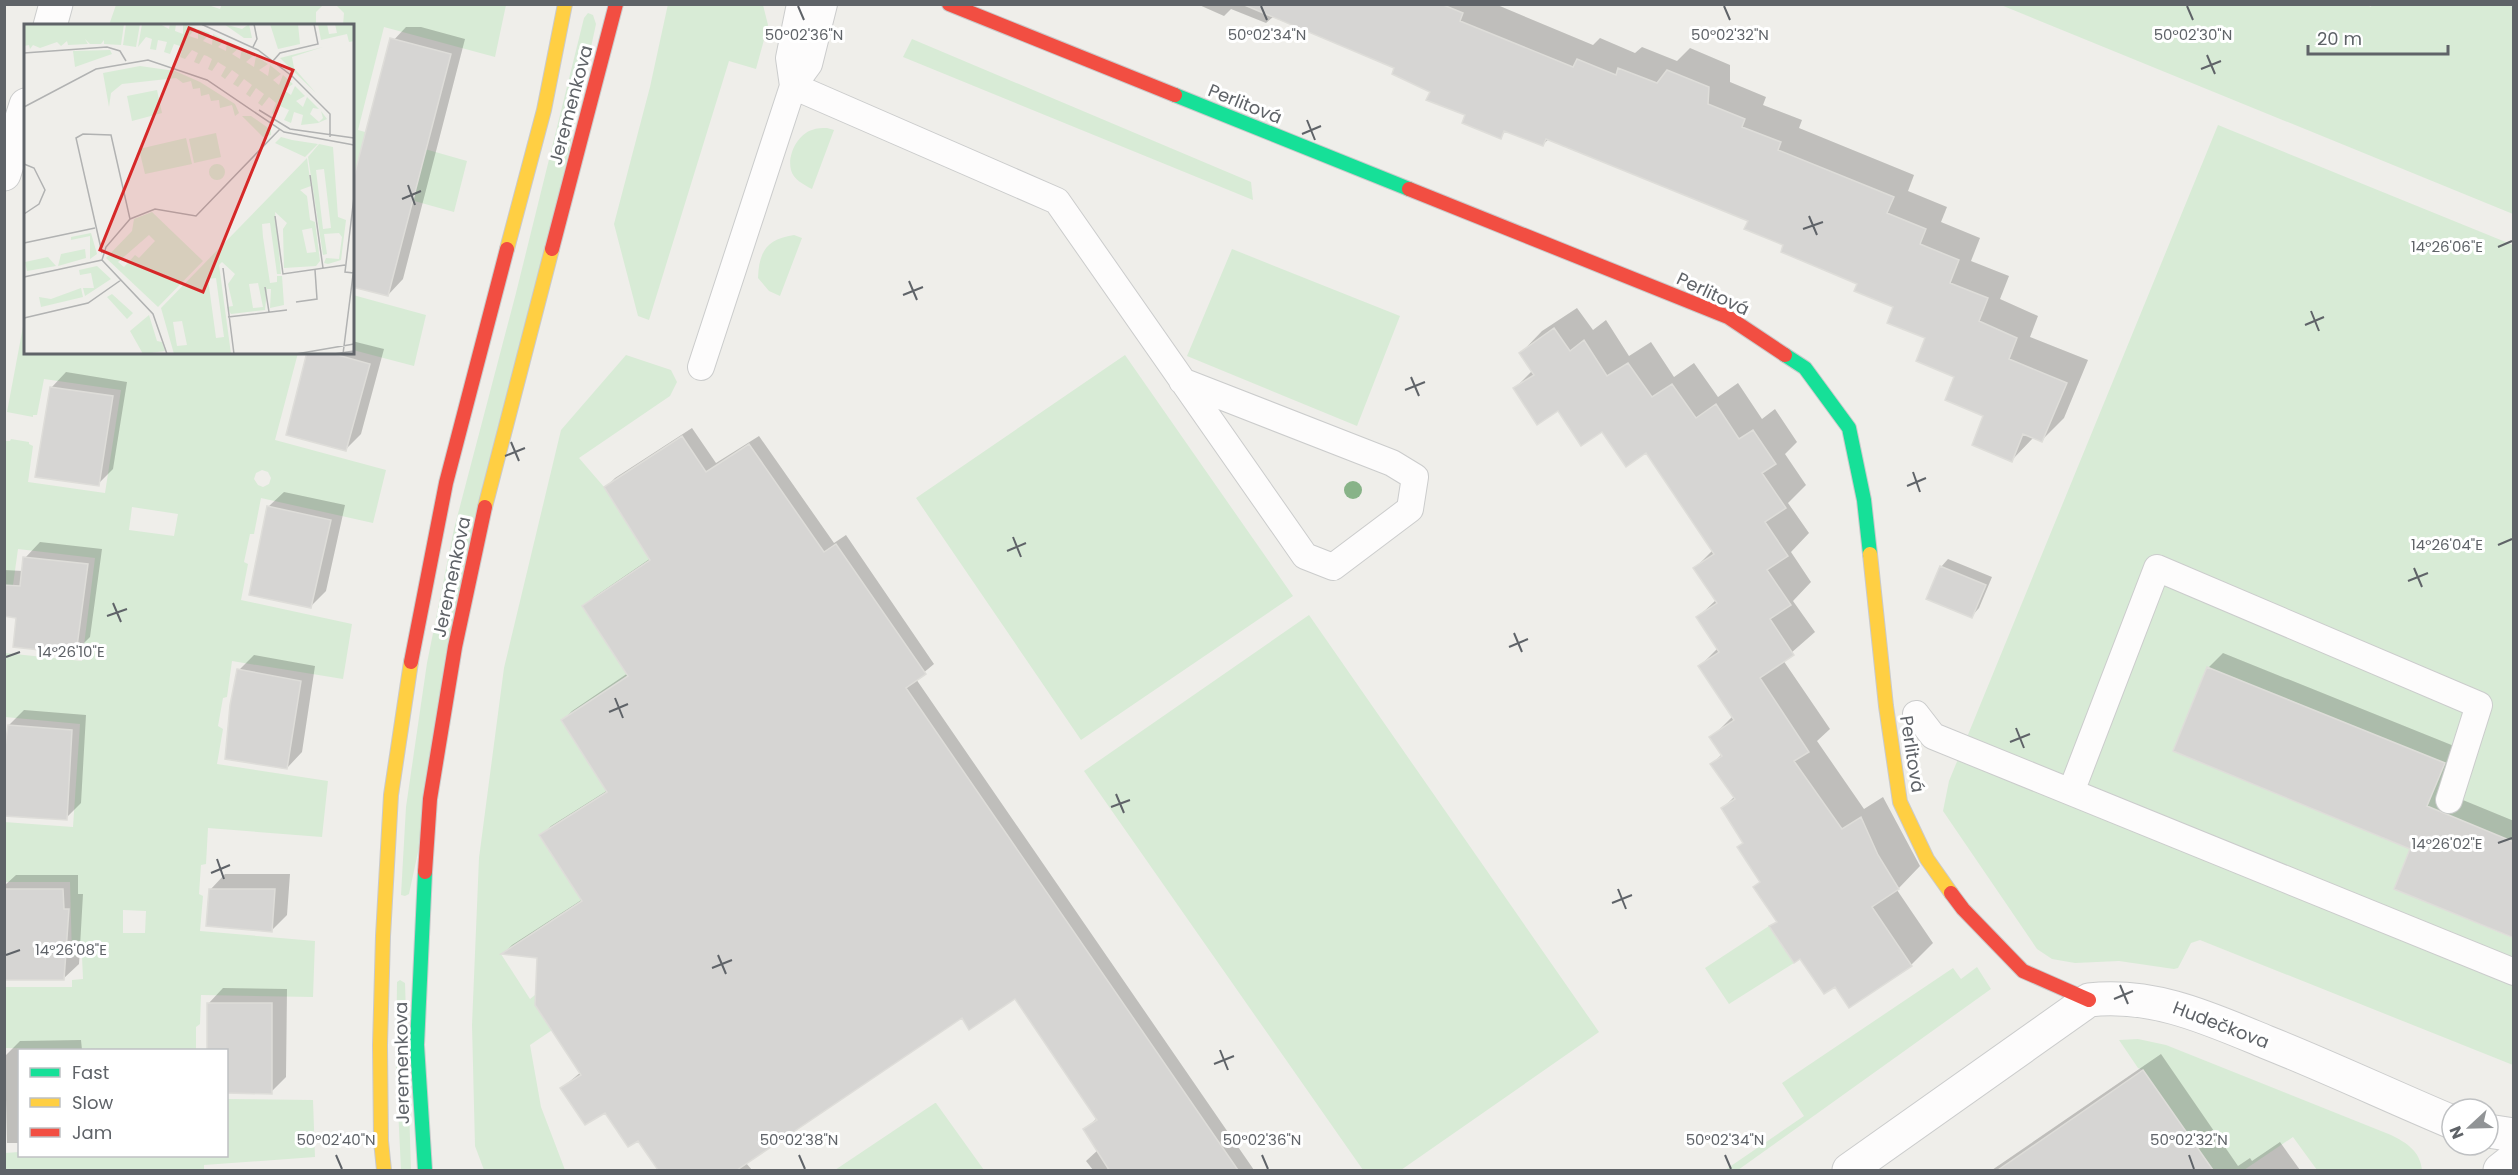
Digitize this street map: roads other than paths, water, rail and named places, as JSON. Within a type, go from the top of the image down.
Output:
[{"type":"street","points":[[51,24],[56,4]]},
{"type":"street","name":"Jeremenkova","points":[[384,1170],[381,1141],[380,1045],[383,936],[391,795],[414,641],[446,483],[544,110],[565,4]]},
{"type":"street","name":"Jeremenkova","points":[[425,1170],[417,1045],[430,799],[455,647],[486,502],[616,4]]},
{"type":"street","name":"Perlitová","points":[[949,4],[1728,317],[1805,368],[1849,428],[1864,500],[1885,694],[1900,802],[1926,859],[1963,909],[2023,971],[2090,1000]]},
{"type":"street","points":[[4,174],[24,111]]},
{"type":"street","name":"Hudečkova","points":[[2090,1000],[2114,997],[2137,999],[2187,1010],[2440,1117]]},
{"type":"street","points":[[1849,1170],[2090,1000]]},
{"type":"street","points":[[2499,1170],[2514,1159]]},
{"type":"lane","points":[[793,86],[789,58],[800,4]]},
{"type":"lane","points":[[701,367],[793,86],[809,64],[824,4]]},
{"type":"lane","points":[[793,86],[1057,201],[1182,381],[1305,556],[1334,567],[1410,509],[1415,477],[1392,463],[1182,381]]},
{"type":"lane","points":[[2071,792],[2157,568],[2479,705],[2449,800]]},
{"type":"lane","points":[[1916,714],[1933,736],[2514,972]]},
{"type":"lane","points":[[383,936],[421,939]]}]
